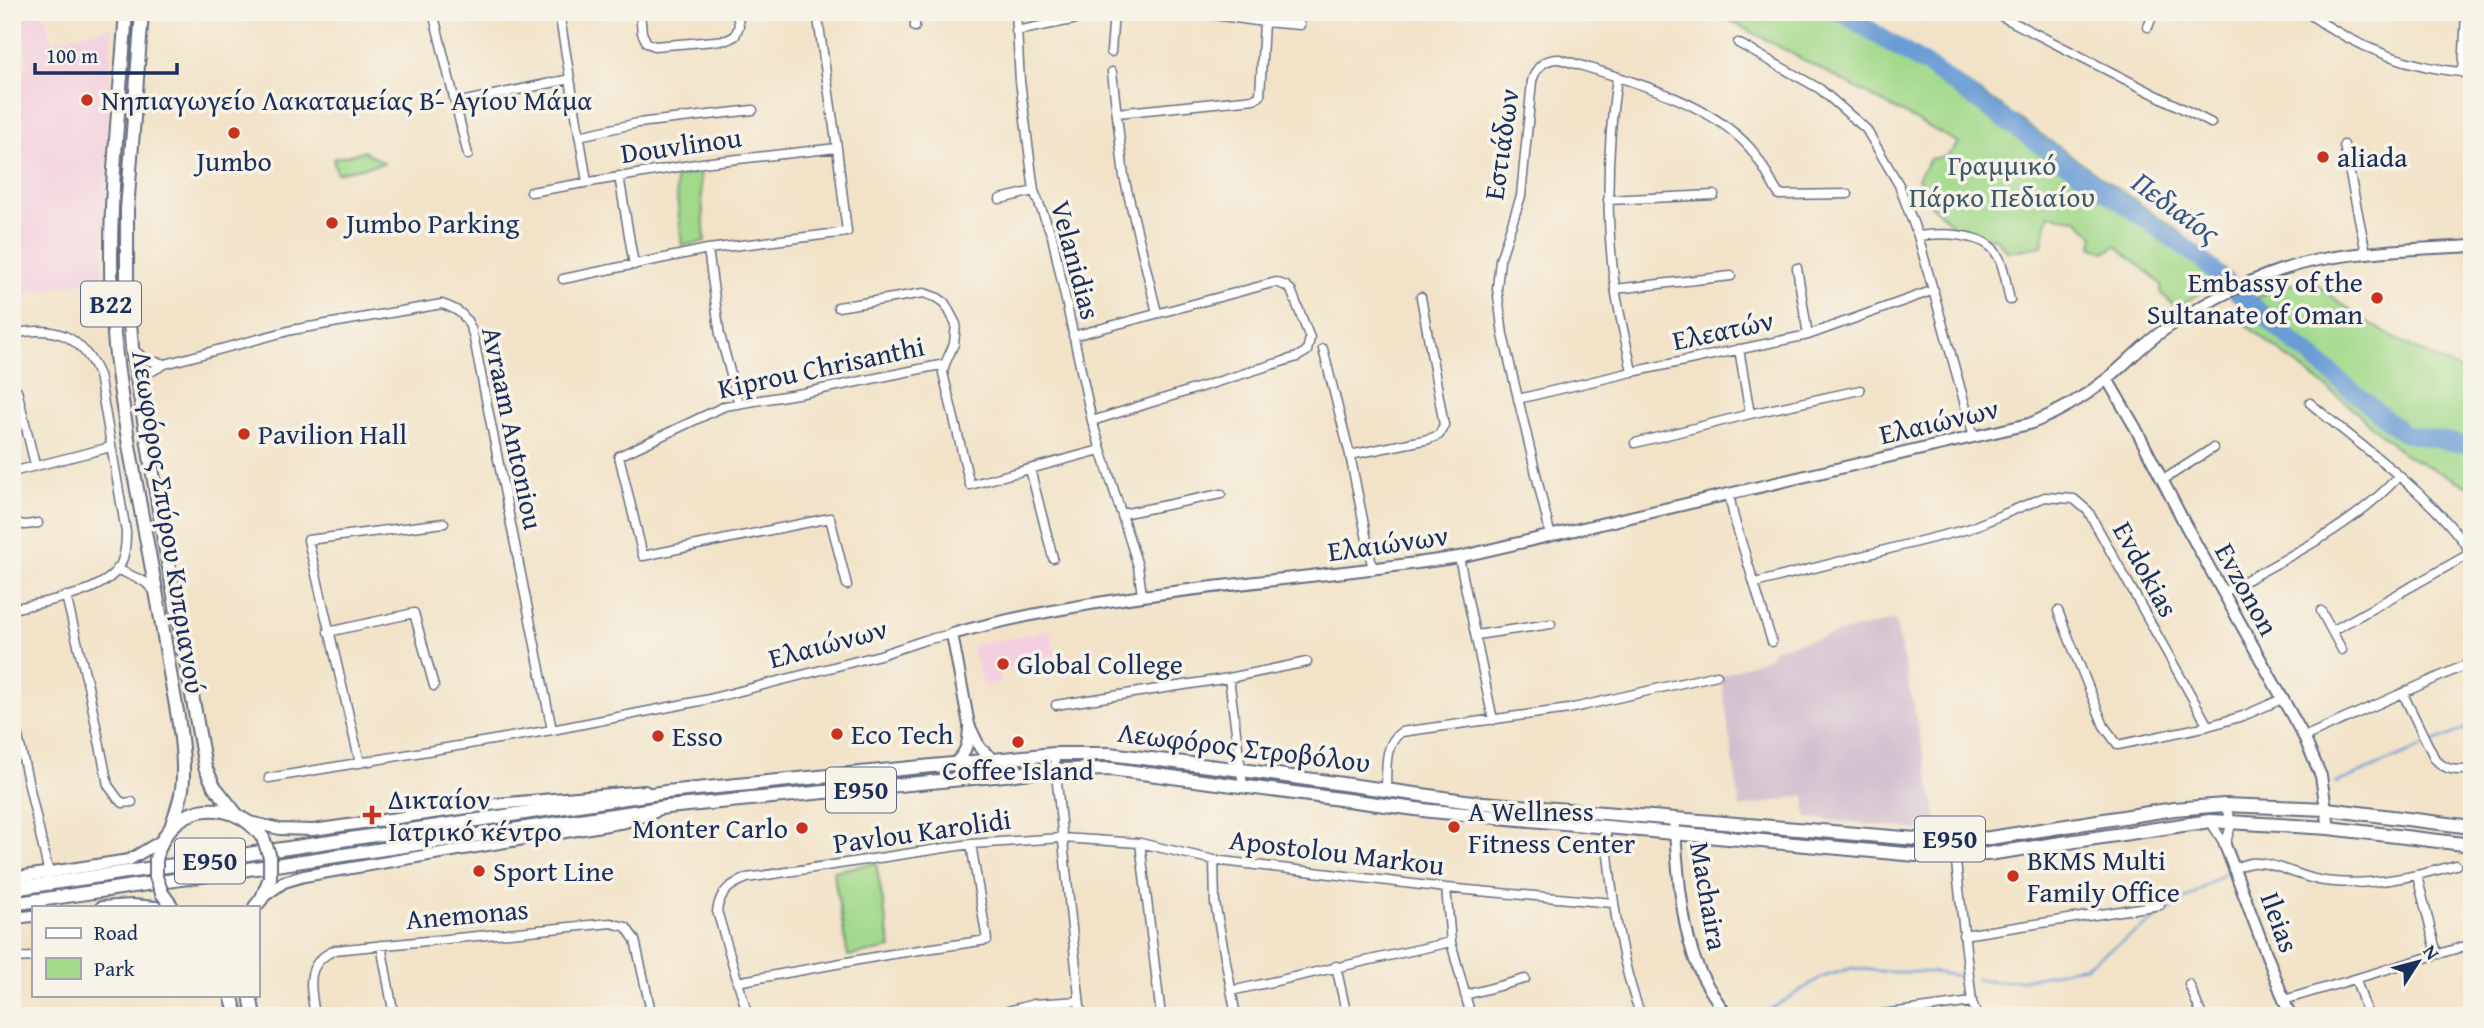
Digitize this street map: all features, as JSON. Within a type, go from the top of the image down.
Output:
[{"type":"main road","name":"Λεωφόρος Σπύρου Κυπριανού","points":[[126,12],[112,206],[110,290],[123,403],[157,594],[183,773],[179,804],[171,827]]},
{"type":"main road","name":"Λεωφόρος Σπύρου Κυπριανού","points":[[142,12],[127,210],[127,285],[132,348],[205,767],[214,786],[262,838],[270,857],[270,878],[258,903]]},
{"type":"main road","name":"Ελαιώνων","points":[[952,634],[1032,614],[1142,595],[1373,570],[1459,557],[2029,424],[2050,415],[2107,379],[2150,340],[2203,306],[2277,272],[2315,261],[2366,253],[2472,246]]},
{"type":"main road","name":"Evzonon","points":[[2107,379],[2136,427],[2223,593],[2304,737],[2321,776],[2329,828]]},
{"type":"main road","points":[[952,634],[969,726],[966,752],[956,762]]},
{"type":"main road","points":[[969,726],[980,748],[993,759]]},
{"type":"main road","name":"Λεωφόρος Στροβόλου","points":[[12,889],[666,792],[1054,754],[1109,754],[1472,802],[1916,839],[2014,835],[2174,809],[2224,805],[2327,809],[2472,827]]},
{"type":"main road","name":"Λεωφόρος Στροβόλου","points":[[12,904],[667,807],[1056,770],[1111,769],[1431,811],[1916,855],[1988,854],[2210,821],[2329,828],[2472,845]]},
{"type":"main road","name":"E950","points":[[243,818],[280,829],[313,830],[496,804],[638,790],[666,792]]},
{"type":"main road","name":"E950","points":[[258,903],[284,882],[304,876],[618,823],[667,807]]},
{"type":"main road","points":[[171,906],[162,893],[156,877],[156,860],[162,841],[171,827],[199,811],[216,810],[243,818]]},
{"type":"main road","name":"Machaira","points":[[1674,818],[1692,953],[1706,985],[1727,1016]]},
{"type":"main road","name":"E950","points":[[12,878],[129,860],[162,841]]},
{"type":"main road","name":"Ileias","points":[[2225,845],[2290,1016]]},
{"type":"main road","name":"E950","points":[[116,906],[144,906]]},
{"type":"main road","points":[[12,918],[32,916]]},
{"type":"main road","points":[[231,996],[237,1016]]},
{"type":"main road","points":[[250,996],[254,1016]]},
{"type":"street","points":[[433,12],[468,155]]},
{"type":"street","points":[[559,12],[587,182]]},
{"type":"street","points":[[640,12],[642,33],[647,43],[655,46],[727,40],[736,36],[739,26],[737,12]]},
{"type":"street","points":[[563,279],[708,248],[847,233],[838,148],[817,12]]},
{"type":"street","points":[[915,12],[915,27]]},
{"type":"street","name":"Velanidias","points":[[1016,12],[1034,191],[1052,236],[1091,421],[1138,566],[1142,595]]},
{"type":"street","points":[[1016,31],[1113,12],[1111,52]]},
{"type":"street","points":[[1993,12],[2211,124]]},
{"type":"street","points":[[2148,27],[2154,12]]},
{"type":"street","points":[[2306,12],[2354,41],[2391,57],[2423,66],[2467,73],[2466,12]]},
{"type":"street","points":[[1200,13],[1300,25]]},
{"type":"street","points":[[1116,113],[1254,99],[1260,96],[1265,22]]},
{"type":"street","points":[[1738,43],[1820,89],[1866,129],[1899,185],[1919,236],[1975,437]]},
{"type":"street","name":"Εστιάδων","points":[[1550,537],[1498,309],[1496,275],[1521,196],[1533,76],[1541,64],[1552,59],[1617,76],[1681,101],[1742,140],[1758,159],[1779,195],[1848,194]]},
{"type":"street","points":[[1112,72],[1124,177],[1157,313]]},
{"type":"street","points":[[1617,76],[1608,159],[1608,200],[1615,289],[1632,372]]},
{"type":"street","points":[[456,103],[570,79]]},
{"type":"street","points":[[579,135],[638,123],[753,110]]},
{"type":"street","points":[[2344,145],[2366,253]]},
{"type":"street","name":"Douvlinou","points":[[531,192],[702,163],[838,148]]},
{"type":"street","points":[[619,176],[635,265]]},
{"type":"street","points":[[1000,199],[1034,191]]},
{"type":"street","points":[[1608,200],[1714,195]]},
{"type":"street","points":[[1919,236],[1948,233],[1978,240],[1993,248],[1999,257],[2010,300]]},
{"type":"street","points":[[708,248],[720,335],[739,404]]},
{"type":"street","points":[[1797,268],[1808,335]]},
{"type":"street","points":[[1615,289],[1731,276]]},
{"type":"street","points":[[1073,336],[1276,282],[1282,283],[1290,290],[1310,338],[1307,351],[1297,357],[1091,421]]},
{"type":"street","name":"Ελεατών","points":[[1518,399],[1808,335],[1934,290]]},
{"type":"street","points":[[838,307],[924,293],[938,298],[945,303],[956,324],[954,344],[944,364]]},
{"type":"street","points":[[1350,455],[1429,439],[1439,435],[1444,425],[1421,297]]},
{"type":"street","name":"Avraam Antoniou","points":[[165,364],[304,328],[442,304],[461,312],[473,334],[552,730]]},
{"type":"street","points":[[12,334],[51,330],[74,340],[92,359],[99,375],[126,532],[123,556],[117,569],[106,579],[66,596],[12,609]]},
{"type":"street","points":[[132,348],[146,360],[165,364]]},
{"type":"street","points":[[1323,349],[1350,455],[1373,570]]},
{"type":"street","points":[[1739,349],[1750,414]]},
{"type":"street","points":[[138,392],[147,374],[165,364]]},
{"type":"street","name":"Kiprou Chrisanthi","points":[[847,584],[830,518],[643,556],[618,456],[726,406],[944,364],[943,373],[970,485],[1030,469]]},
{"type":"street","points":[[17,390],[35,465]]},
{"type":"street","points":[[1635,443],[1860,390]]},
{"type":"street","points":[[2310,404],[2450,524],[2472,554],[2332,631]]},
{"type":"street","points":[[12,472],[111,447]]},
{"type":"street","points":[[2163,480],[2213,448]]},
{"type":"street","points":[[1053,558],[1030,469],[1100,450]]},
{"type":"street","points":[[2223,593],[2350,522],[2398,477]]},
{"type":"street","points":[[1122,514],[1221,494]]},
{"type":"street","points":[[1729,494],[1772,642]]},
{"type":"street","name":"Evdokias","points":[[1755,583],[1968,529],[2045,497],[2074,499],[2088,511],[2208,726]]},
{"type":"street","points":[[12,517],[14,521],[24,525],[38,523]]},
{"type":"street","points":[[360,763],[308,540],[444,523]]},
{"type":"street","points":[[1459,557],[1493,720]]},
{"type":"street","points":[[117,569],[142,581],[157,594]]},
{"type":"street","points":[[66,596],[108,785],[123,803],[132,802]]},
{"type":"street","points":[[2058,611],[2104,726],[2118,745],[2243,716],[2282,698]]},
{"type":"street","points":[[2321,611],[2342,650]]},
{"type":"street","points":[[328,632],[414,613],[434,687]]},
{"type":"street","points":[[1476,635],[1551,624]]},
{"type":"street","name":"Ελαιώνων","points":[[268,778],[552,730],[705,699],[952,634]]},
{"type":"street","points":[[1056,705],[1229,678],[1307,662]]},
{"type":"street","points":[[2304,737],[2472,662]]},
{"type":"street","points":[[1386,789],[1388,750],[1401,732],[1569,709],[1717,675]]},
{"type":"street","points":[[1229,678],[1244,786]]},
{"type":"street","points":[[2403,694],[2435,759],[2444,767],[2454,770],[2472,769]]},
{"type":"street","points":[[12,710],[49,874]]},
{"type":"street","points":[[1054,754],[1081,1016]]},
{"type":"street","points":[[2224,805],[2232,822],[2225,845]]},
{"type":"street","name":"Ileias","points":[[2210,821],[2225,845]]},
{"type":"street","points":[[1605,828],[1613,903],[1630,985],[1641,1016]]},
{"type":"street","name":"Pavlou Karolidi","points":[[737,982],[717,911],[719,899],[730,886],[747,878],[971,844],[1062,838],[1140,843]]},
{"type":"street","points":[[1140,843],[1161,1016]]},
{"type":"street","name":"Apostolou Markou","points":[[1140,843],[1214,860],[1446,888],[1613,903]]},
{"type":"street","points":[[748,1016],[737,982],[988,940],[971,844]]},
{"type":"street","points":[[1955,854],[1972,1002],[1977,1016]]},
{"type":"street","points":[[1214,860],[1215,903],[1236,1016]]},
{"type":"street","points":[[2235,868],[2251,863],[2264,864],[2324,881],[2354,883],[2417,876],[2456,865]]},
{"type":"street","points":[[2417,876],[2437,954]]},
{"type":"street","points":[[1446,888],[1451,942],[1471,1016]]},
{"type":"street","points":[[1963,935],[2160,905]]},
{"type":"street","name":"Anemonas","points":[[315,1016],[311,980],[314,964],[324,954],[335,950],[611,923],[619,924],[632,933],[643,968],[652,1016]]},
{"type":"street","points":[[1231,991],[1451,942]]},
{"type":"street","points":[[2284,1000],[2472,944]]},
{"type":"street","points":[[381,945],[394,1016]]},
{"type":"street","points":[[12,958],[32,957]]},
{"type":"street","points":[[1336,966],[1347,1016]]},
{"type":"street","points":[[1465,995],[1525,979]]},
{"type":"street","points":[[2356,980],[2368,1016]]},
{"type":"street","points":[[2189,984],[2202,1016]]},
{"type":"street","points":[[989,1016],[1034,1004],[1079,1001]]},
{"type":"street","points":[[1868,1016],[1972,1002]]},
{"type":"shaded area","points":[[18,12],[44,12],[51,41],[112,27],[102,277],[19,295],[24,323],[12,326],[12,75],[23,73],[28,62]]},
{"type":"shaded area","points":[[1895,620],[1940,832],[1807,818],[1805,795],[1740,808],[1721,676],[1771,656],[1772,649]]},
{"type":"shaded area","name":"Global College","points":[[1049,630],[1058,656],[1000,672],[1001,683],[983,686],[971,646]]},
{"type":"green space","name":"Γραμμικό Πάρκο Πεδιαίου","points":[[1714,12],[1857,12],[1992,100],[2173,227],[2231,275],[2177,307],[2161,294],[2161,284],[2117,246],[2105,252],[2092,246],[2094,236],[2077,219],[2048,215],[2042,246],[2008,252],[1996,239],[1959,230],[1929,204],[1918,178],[1930,159],[1947,156],[1959,143]]},
{"type":"green space","points":[[364,151],[384,163],[337,173],[333,159]]},
{"type":"green space","points":[[700,172],[705,241],[682,246],[675,177]]},
{"type":"green space","points":[[2310,278],[2347,308],[2386,333],[2472,375],[2472,488],[2403,454],[2345,402],[2229,312],[2269,291]]},
{"type":"green space","points":[[876,863],[891,948],[848,956],[833,871]]},
{"type":"waterway","name":"Πεδιαίος","points":[[1840,12],[1931,68],[2197,256],[2296,344],[2403,433],[2472,446]]},
{"type":"waterway","points":[[2336,783],[2472,726]]},
{"type":"waterway","points":[[1977,979],[1994,982],[2023,980],[2085,966],[2225,873]]},
{"type":"waterway","points":[[1760,1016],[1820,978],[1852,968],[1888,972],[1931,972],[1965,977]]},
{"type":"place","name":"Νηπιαγωγείο Λακαταμείας Β΄- Αγίου Μάμα","points":[[87,100]]},
{"type":"place","name":"Jumbo","points":[[234,133]]},
{"type":"place","name":"aliada","points":[[2323,157]]},
{"type":"place","name":"Jumbo Parking","points":[[332,223]]},
{"type":"place","name":"Embassy of the Sultanate of Oman","points":[[2377,298]]},
{"type":"place","name":"Pavilion Hall","points":[[244,434]]},
{"type":"place","name":"Global College","points":[[1003,664]]},
{"type":"place","name":"Eco Tech","points":[[837,734]]},
{"type":"place","name":"Esso","points":[[658,736]]},
{"type":"place","name":"Coffee Island","points":[[1018,742]]},
{"type":"place","name":"Δικταίον Ιατρικό κέντρο","points":[[372,815]]},
{"type":"place","name":"A Wellness Fitness Center","points":[[1454,827]]},
{"type":"place","name":"Monter Carlo","points":[[802,828]]},
{"type":"place","name":"Sport Line","points":[[479,871]]},
{"type":"place","name":"BKMS Multi Family Office","points":[[2013,876]]}]
